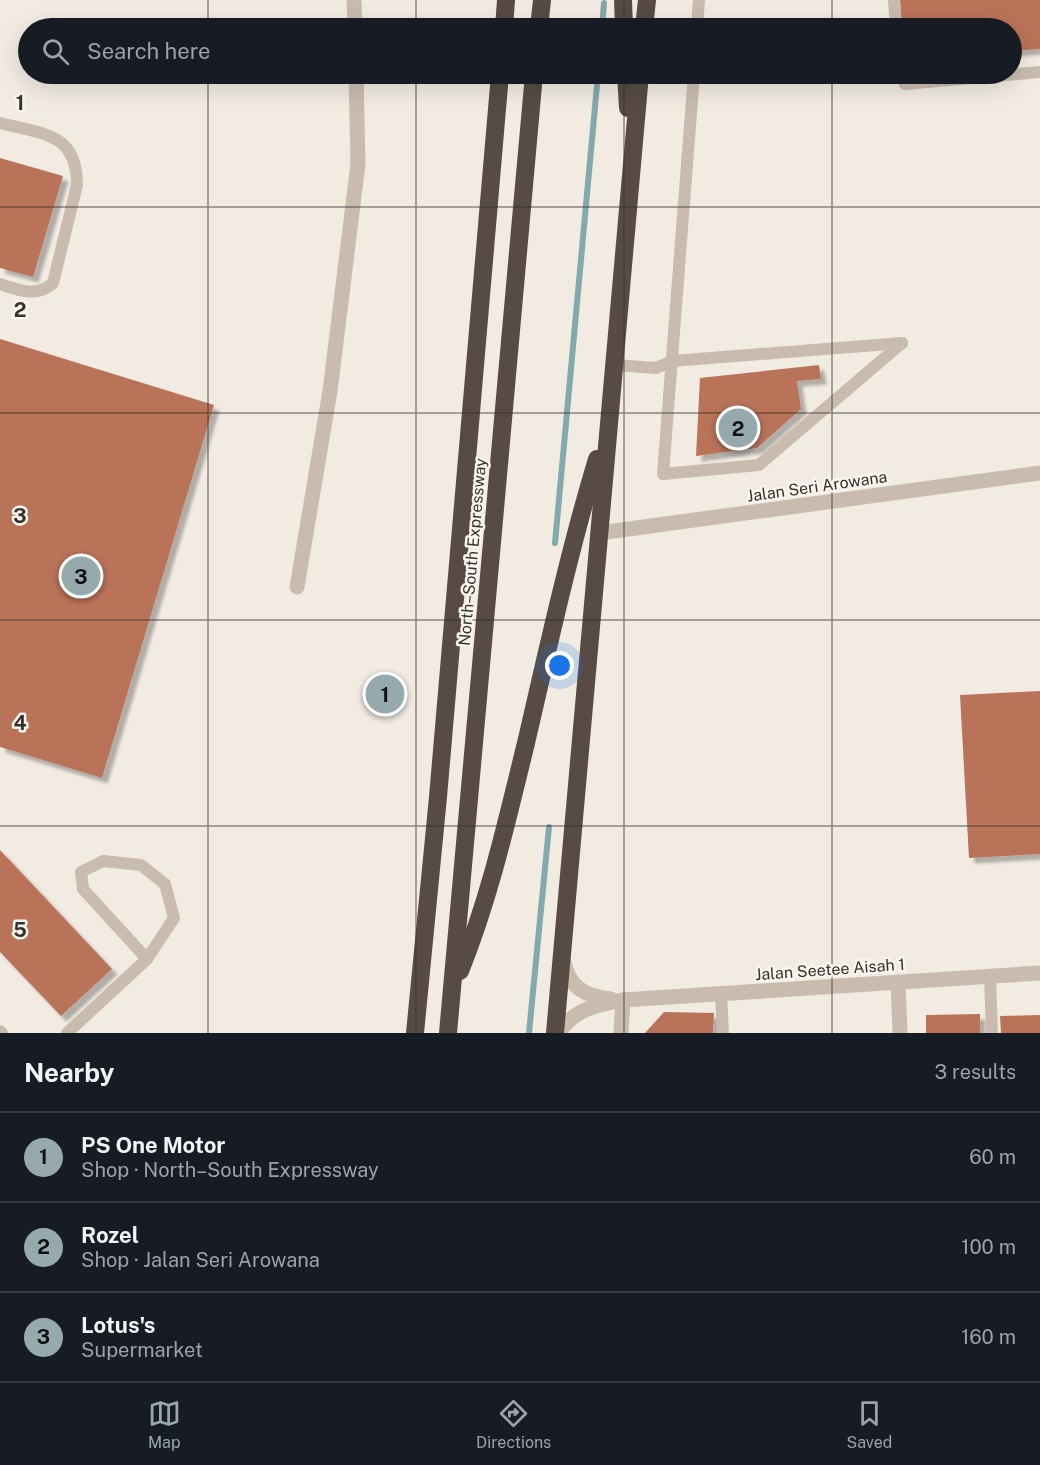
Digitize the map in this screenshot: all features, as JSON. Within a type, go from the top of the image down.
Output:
[{"type":"highway","points":[[505,18],[507,0]]},
{"type":"highway","points":[[540,18],[542,0]]},
{"type":"highway","points":[[622,0],[623,18]]},
{"type":"highway","points":[[645,18],[647,0]]},
{"type":"highway","name":"North–South Expressway","points":[[415,1033],[438,797],[499,84]]},
{"type":"highway","name":"North–South Expressway","points":[[448,1033],[533,84]]},
{"type":"highway","points":[[626,84],[631,176]]},
{"type":"highway","points":[[557,1033],[561,950],[639,84]]},
{"type":"highway","points":[[452,989],[478,928],[498,862],[553,628],[609,417]]},
{"type":"street","points":[[354,0],[355,18]]},
{"type":"street","points":[[297,587],[330,391],[358,165],[356,84]]},
{"type":"street","name":"Jalan Seri Arowana","points":[[599,534],[1040,473]]},
{"type":"street","name":"Jalan Seetee Aisah 1","points":[[561,950],[568,976],[578,988],[589,995],[623,1000]]},
{"type":"street","name":"Jalan Seetee Aisah 1","points":[[557,1033],[573,1015],[591,1007],[623,1000],[1040,973]]},
{"type":"street","points":[[898,982],[900,1033]]},
{"type":"street","points":[[621,1033],[623,1000]]},
{"type":"lane","points":[[698,18],[699,0]]},
{"type":"lane","points":[[894,0],[895,18]]},
{"type":"lane","points":[[1022,74],[1040,72]]},
{"type":"lane","points":[[614,365],[656,368],[672,361],[902,343],[759,465],[663,474],[672,361],[693,84]]},
{"type":"lane","points":[[0,123],[57,139],[68,147],[74,158],[77,172],[77,185],[53,283],[47,289],[37,292],[22,291],[0,284]]},
{"type":"lane","points":[[67,1033],[147,960],[174,918],[165,884],[141,866],[103,861],[81,872],[83,890],[147,960]]},
{"type":"lane","points":[[990,976],[992,1033]]},
{"type":"lane","points":[[722,994],[723,1033]]},
{"type":"building","points":[[900,0],[1040,0],[1040,49],[1022,50],[1022,18],[901,18]]},
{"type":"building","points":[[0,158],[63,176],[33,277],[0,268]]},
{"type":"building","points":[[0,339],[214,405],[102,778],[0,747]]},
{"type":"building","points":[[819,365],[821,379],[797,381],[801,409],[757,448],[696,456],[700,378]]},
{"type":"building","points":[[1040,691],[1040,854],[969,858],[960,695]]},
{"type":"building","points":[[0,850],[112,969],[61,1016],[0,952]]},
{"type":"building","points":[[664,1012],[714,1013],[713,1033],[645,1033]]},
{"type":"building","points":[[980,1014],[980,1033],[926,1033],[926,1015]]},
{"type":"building","points":[[1040,1015],[1040,1033],[1001,1033],[1000,1016]]},
{"type":"waterway","points":[[603,18],[604,3]]},
{"type":"waterway","points":[[555,543],[597,84]]},
{"type":"waterway","points":[[529,1033],[549,827]]},
{"type":"place","name":"Rozel","points":[[738,428]]},
{"type":"place","name":"Lotus's","points":[[81,576]]},
{"type":"place","name":"PS One Motor","points":[[385,694]]}]
